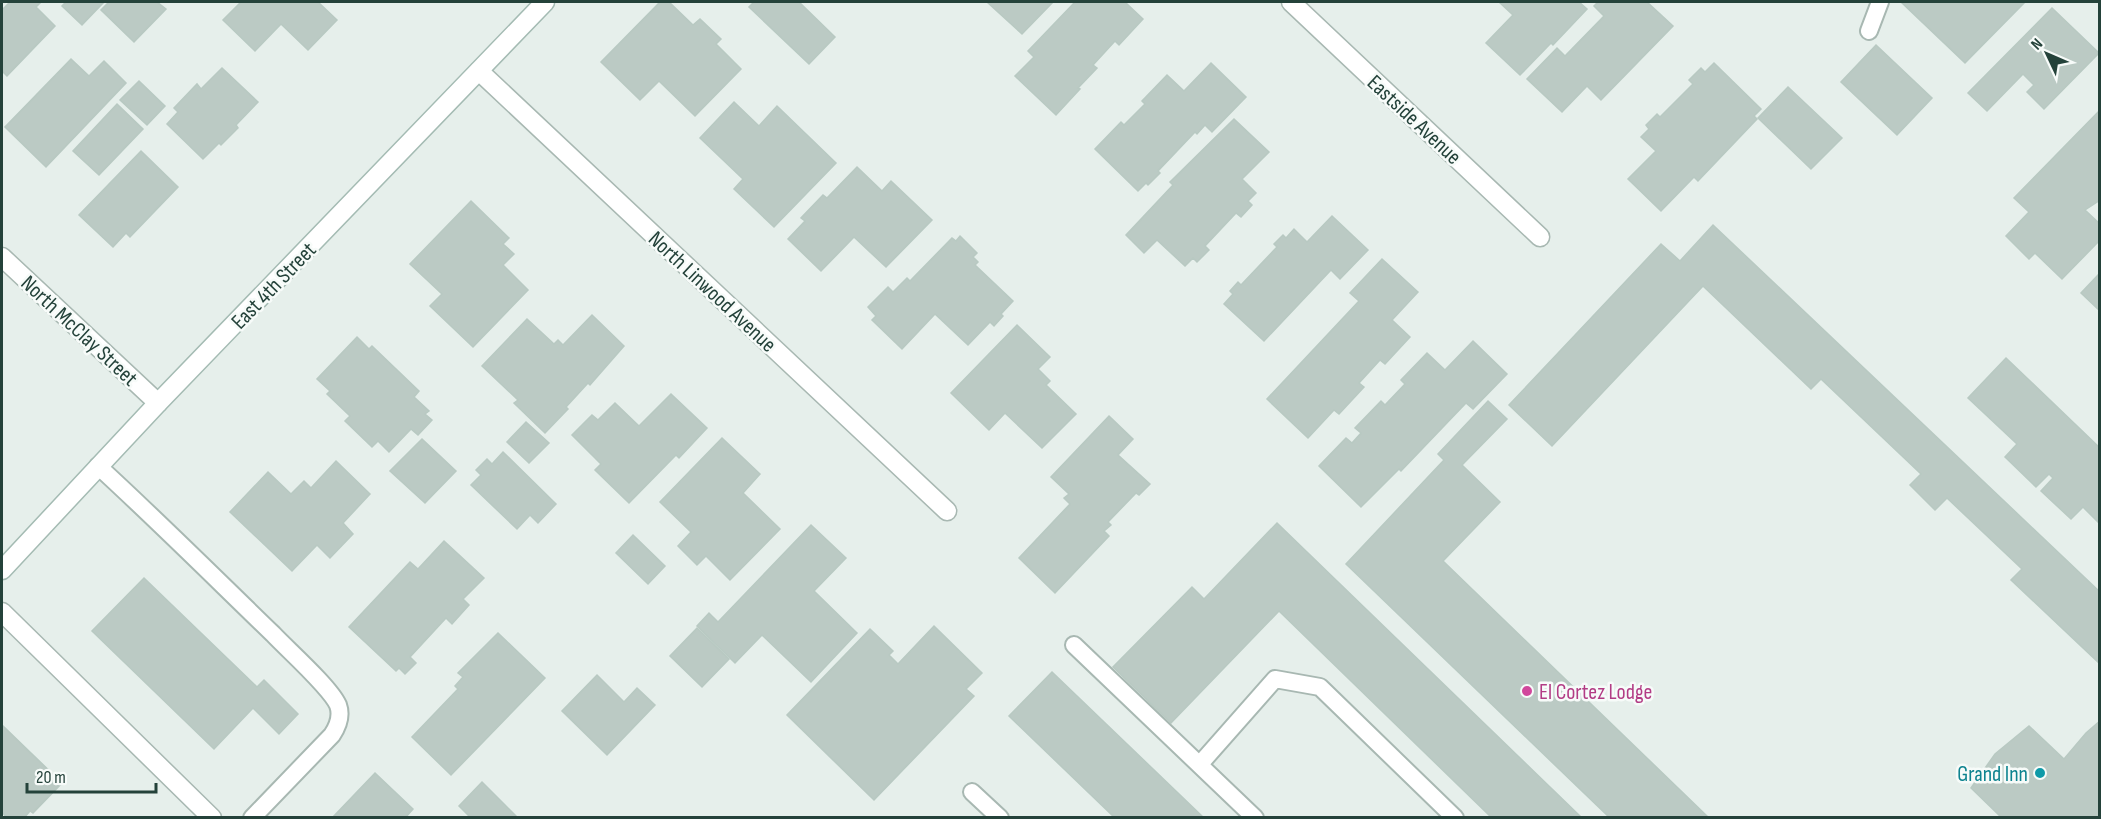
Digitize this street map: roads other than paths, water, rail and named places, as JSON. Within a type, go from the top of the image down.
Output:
[{"type":"street","name":"East 4th Street","points":[[2,570],[98,466],[546,2]]},
{"type":"street","name":"Eastside Avenue","points":[[1291,2],[1540,237]]},
{"type":"street","name":"North Linwood Avenue","points":[[479,71],[947,512]]},
{"type":"street","name":"North McClay Street","points":[[2,257],[158,404]]},
{"type":"street","points":[[2,612],[213,818]]},
{"type":"lane","points":[[1869,31],[1880,2]]},
{"type":"lane","points":[[98,466],[171,533],[293,654],[327,689],[338,705],[340,717],[338,726],[332,735],[252,818]]},
{"type":"lane","points":[[1074,645],[1255,818]]},
{"type":"lane","points":[[1200,764],[1275,679],[1320,687],[1455,818]]},
{"type":"lane","points":[[972,792],[1000,818]]},
{"type":"place","name":"El Cortez Lodge","points":[[1527,691]]},
{"type":"place","name":"Grand Inn","points":[[2040,773]]}]
